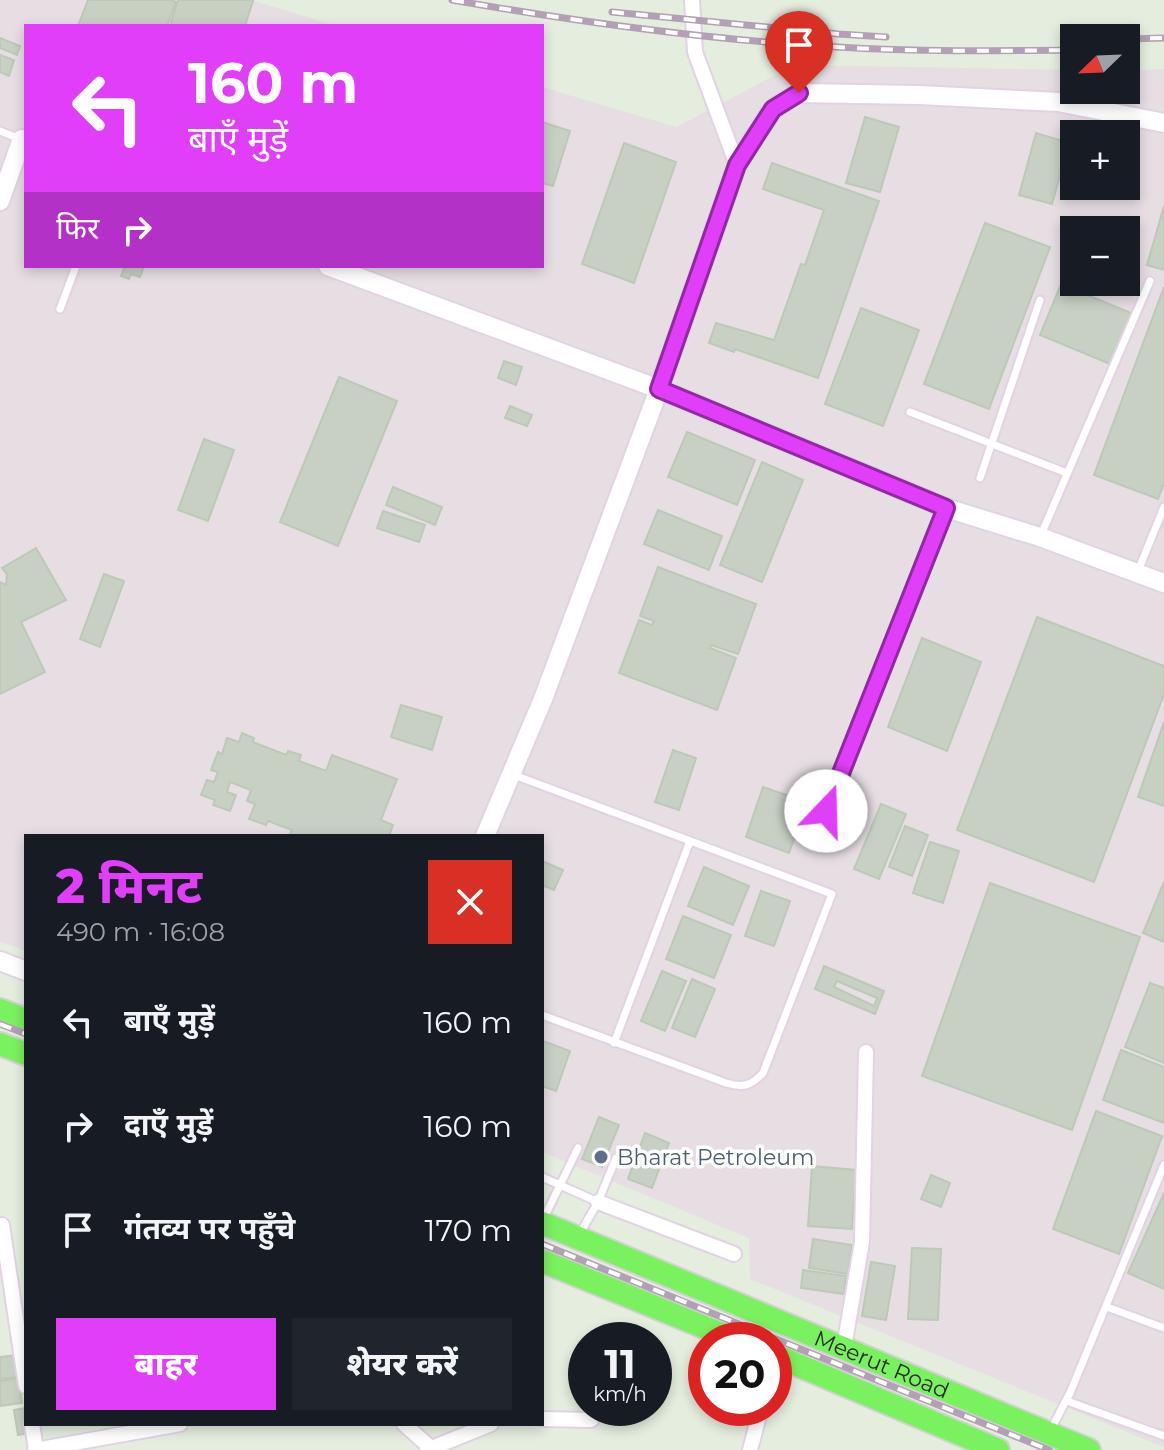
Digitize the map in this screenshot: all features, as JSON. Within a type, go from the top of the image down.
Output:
[{"type":"main road","points":[[0,1010],[24,1019]]},
{"type":"main road","points":[[0,1044],[24,1053]]},
{"type":"main road","name":"Meerut Road","points":[[544,1223],[1089,1450]]},
{"type":"main road","points":[[544,1262],[692,1322]]},
{"type":"main road","name":"Meerut Road","points":[[792,1364],[998,1450]]},
{"type":"street","points":[[692,0],[695,52],[737,165]]},
{"type":"street","points":[[486,834],[543,699],[659,389],[737,165],[773,109],[799,93],[919,95],[1058,102],[1164,123]]},
{"type":"street","points":[[0,201],[24,140]]},
{"type":"street","points":[[333,268],[659,389],[946,508],[1040,537],[1164,583]]},
{"type":"street","points":[[0,961],[24,970]]},
{"type":"street","points":[[844,1347],[862,1242],[866,1052]]},
{"type":"street","points":[[598,1202],[734,1254]]},
{"type":"street","points":[[2,1225],[24,1373]]},
{"type":"street","points":[[544,1419],[568,1420]]},
{"type":"street","points":[[32,1426],[36,1450],[162,1426]]},
{"type":"street","points":[[406,1426],[430,1449],[486,1426]]},
{"type":"street","points":[[750,1450],[756,1426]]},
{"type":"lane","points":[[0,131],[24,140]]},
{"type":"lane","points":[[60,309],[75,268]]},
{"type":"lane","points":[[1040,537],[1150,281]]},
{"type":"lane","points":[[980,478],[1040,300]]},
{"type":"lane","points":[[910,412],[1067,473]]},
{"type":"lane","points":[[1137,573],[1164,507]]},
{"type":"lane","points":[[826,811],[946,508]]},
{"type":"lane","points":[[511,773],[832,894],[763,1073],[754,1083],[740,1087],[726,1083],[544,1016]]},
{"type":"lane","points":[[614,1043],[690,841]]},
{"type":"lane","points":[[544,1218],[578,1148]]},
{"type":"lane","points":[[578,1237],[598,1202],[616,1158]]},
{"type":"lane","points":[[1049,1433],[1067,1401],[1164,1165]]},
{"type":"lane","points":[[544,1178],[598,1202]]},
{"type":"lane","points":[[1107,1307],[1164,1328]]},
{"type":"lane","points":[[1067,1401],[1164,1436]]},
{"type":"shaded area","points":[[0,0],[251,0],[330,24],[24,24],[24,268],[544,268],[544,88],[676,127],[795,65],[1060,70],[1060,104],[1140,104],[1140,70],[1164,69],[1164,1447],[750,1279],[749,1238],[544,1153],[544,834],[24,834],[24,950],[0,941]]},
{"type":"building","points":[[88,0],[176,2],[168,24],[79,24]]},
{"type":"building","points":[[178,0],[253,1],[246,24],[171,24]]},
{"type":"building","points":[[0,38],[20,46],[17,55],[0,48]]},
{"type":"building","points":[[0,55],[14,60],[9,76],[0,72]]},
{"type":"building","points":[[865,117],[899,127],[880,192],[846,183]]},
{"type":"building","points":[[544,123],[570,131],[553,186],[544,184]]},
{"type":"building","points":[[1036,133],[1060,140],[1060,175],[1052,204],[1019,195]]},
{"type":"building","points":[[624,143],[676,162],[634,283],[582,264]]},
{"type":"building","points":[[772,163],[879,201],[818,378],[709,343],[716,323],[774,340],[801,264],[805,265],[824,210],[763,189]]},
{"type":"building","points":[[1164,206],[1164,270],[1147,265]]},
{"type":"building","points":[[985,223],[1050,247],[989,409],[924,384]]},
{"type":"building","points":[[124,268],[143,268],[140,277],[131,274],[129,279],[121,276]]},
{"type":"building","points":[[1060,286],[1060,296],[1090,296],[1131,313],[1110,364],[1040,335]]},
{"type":"building","points":[[1164,287],[1164,483],[1158,499],[1094,475]]},
{"type":"building","points":[[861,308],[919,330],[883,426],[825,404]]},
{"type":"building","points":[[504,361],[522,367],[516,385],[498,378]]},
{"type":"building","points":[[339,377],[397,401],[338,546],[280,522]]},
{"type":"building","points":[[510,406],[532,415],[527,426],[505,418]]},
{"type":"building","points":[[687,432],[755,460],[737,505],[668,477]]},
{"type":"building","points":[[204,439],[234,450],[208,521],[178,510]]},
{"type":"building","points":[[762,462],[803,480],[762,582],[720,565]]},
{"type":"building","points":[[393,487],[442,507],[435,525],[386,505]]},
{"type":"building","points":[[658,510],[722,536],[709,570],[644,544]]},
{"type":"building","points":[[383,511],[425,525],[419,542],[377,528]]},
{"type":"building","points":[[36,548],[66,600],[21,622],[45,672],[0,694],[0,582],[6,585],[7,574],[2,568]]},
{"type":"building","points":[[658,567],[756,604],[738,654],[711,645],[710,648],[736,658],[717,710],[619,673],[639,620],[652,625],[654,621],[640,616]]},
{"type":"building","points":[[104,574],[124,581],[100,647],[80,639]]},
{"type":"building","points":[[1037,617],[1164,666],[1164,694],[1094,882],[957,830]]},
{"type":"building","points":[[922,638],[981,662],[947,751],[888,727]]},
{"type":"building","points":[[401,705],[442,717],[432,750],[391,737]]},
{"type":"building","points":[[1164,722],[1164,806],[1138,797]]},
{"type":"building","points":[[242,733],[254,738],[253,742],[286,755],[288,751],[301,755],[299,761],[326,771],[332,755],[397,779],[381,820],[393,825],[390,834],[290,834],[292,830],[268,821],[266,825],[249,819],[255,804],[247,801],[251,790],[230,782],[227,792],[236,795],[230,811],[213,805],[215,800],[201,795],[207,780],[214,782],[218,772],[211,770],[218,752],[222,754],[227,738],[239,742]]},
{"type":"building","points":[[673,750],[696,758],[679,810],[655,802]]},
{"type":"building","points":[[763,787],[807,802],[789,853],[746,837]]},
{"type":"building","points":[[881,804],[906,814],[879,879],[854,869]]},
{"type":"building","points":[[905,826],[928,835],[912,876],[889,867]]},
{"type":"building","points":[[930,842],[959,851],[943,903],[913,893]]},
{"type":"building","points":[[544,862],[563,870],[554,890],[544,886]]},
{"type":"building","points":[[704,867],[749,886],[733,925],[688,906]]},
{"type":"building","points":[[1164,882],[1164,942],[1143,933]]},
{"type":"building","points":[[990,883],[1140,937],[1072,1130],[922,1076]]},
{"type":"building","points":[[761,891],[790,901],[774,946],[745,936]]},
{"type":"building","points":[[683,916],[731,935],[714,978],[666,959]]},
{"type":"building","points":[[824,966],[884,991],[875,1014],[815,989]],"holes":[[[837,981],[877,998],[874,1006],[834,987]]]},
{"type":"building","points":[[662,971],[686,981],[665,1031],[641,1021]]},
{"type":"building","points":[[692,979],[715,989],[695,1037],[672,1028]]},
{"type":"building","points":[[1150,983],[1164,988],[1164,1063],[1125,1047]]},
{"type":"building","points":[[544,1041],[570,1051],[556,1091],[544,1087]]},
{"type":"building","points":[[1121,1050],[1164,1067],[1164,1123],[1103,1100]]},
{"type":"building","points":[[1096,1111],[1162,1136],[1119,1254],[1053,1229]]},
{"type":"building","points":[[599,1117],[619,1125],[602,1167],[582,1159]]},
{"type":"building","points":[[645,1133],[669,1143],[652,1188],[628,1179]]},
{"type":"building","points":[[812,1166],[856,1170],[852,1229],[808,1226]]},
{"type":"building","points":[[931,1175],[950,1183],[941,1207],[921,1199]]},
{"type":"building","points":[[1164,1193],[1164,1289],[1128,1273]]},
{"type":"building","points":[[813,1239],[852,1245],[848,1274],[809,1268]]},
{"type":"building","points":[[912,1248],[941,1249],[938,1320],[908,1319]]},
{"type":"building","points":[[871,1262],[895,1266],[886,1320],[862,1316]]},
{"type":"building","points":[[803,1270],[846,1276],[844,1294],[801,1288]]},
{"type":"building","points":[[17,1355],[20,1377],[0,1379],[0,1357]]},
{"type":"building","points":[[19,1378],[22,1403],[0,1406],[0,1381]]},
{"type":"building","points":[[24,1408],[24,1426],[28,1426],[29,1433],[18,1435],[14,1410]]},
{"type":"railway","points":[[452,0],[644,29],[789,44],[867,49],[1060,50]]},
{"type":"railway","points":[[612,12],[886,37]]},
{"type":"railway","points":[[1140,39],[1164,38]]},
{"type":"railway","points":[[0,1024],[24,1033]]},
{"type":"railway","points":[[544,1245],[1049,1450]]},
{"type":"place","name":"Bharat Petroleum","points":[[601,1157]]},
{"type":"route","points":[[799,93],[773,109],[737,165],[659,389],[946,508],[826,811]]}]
